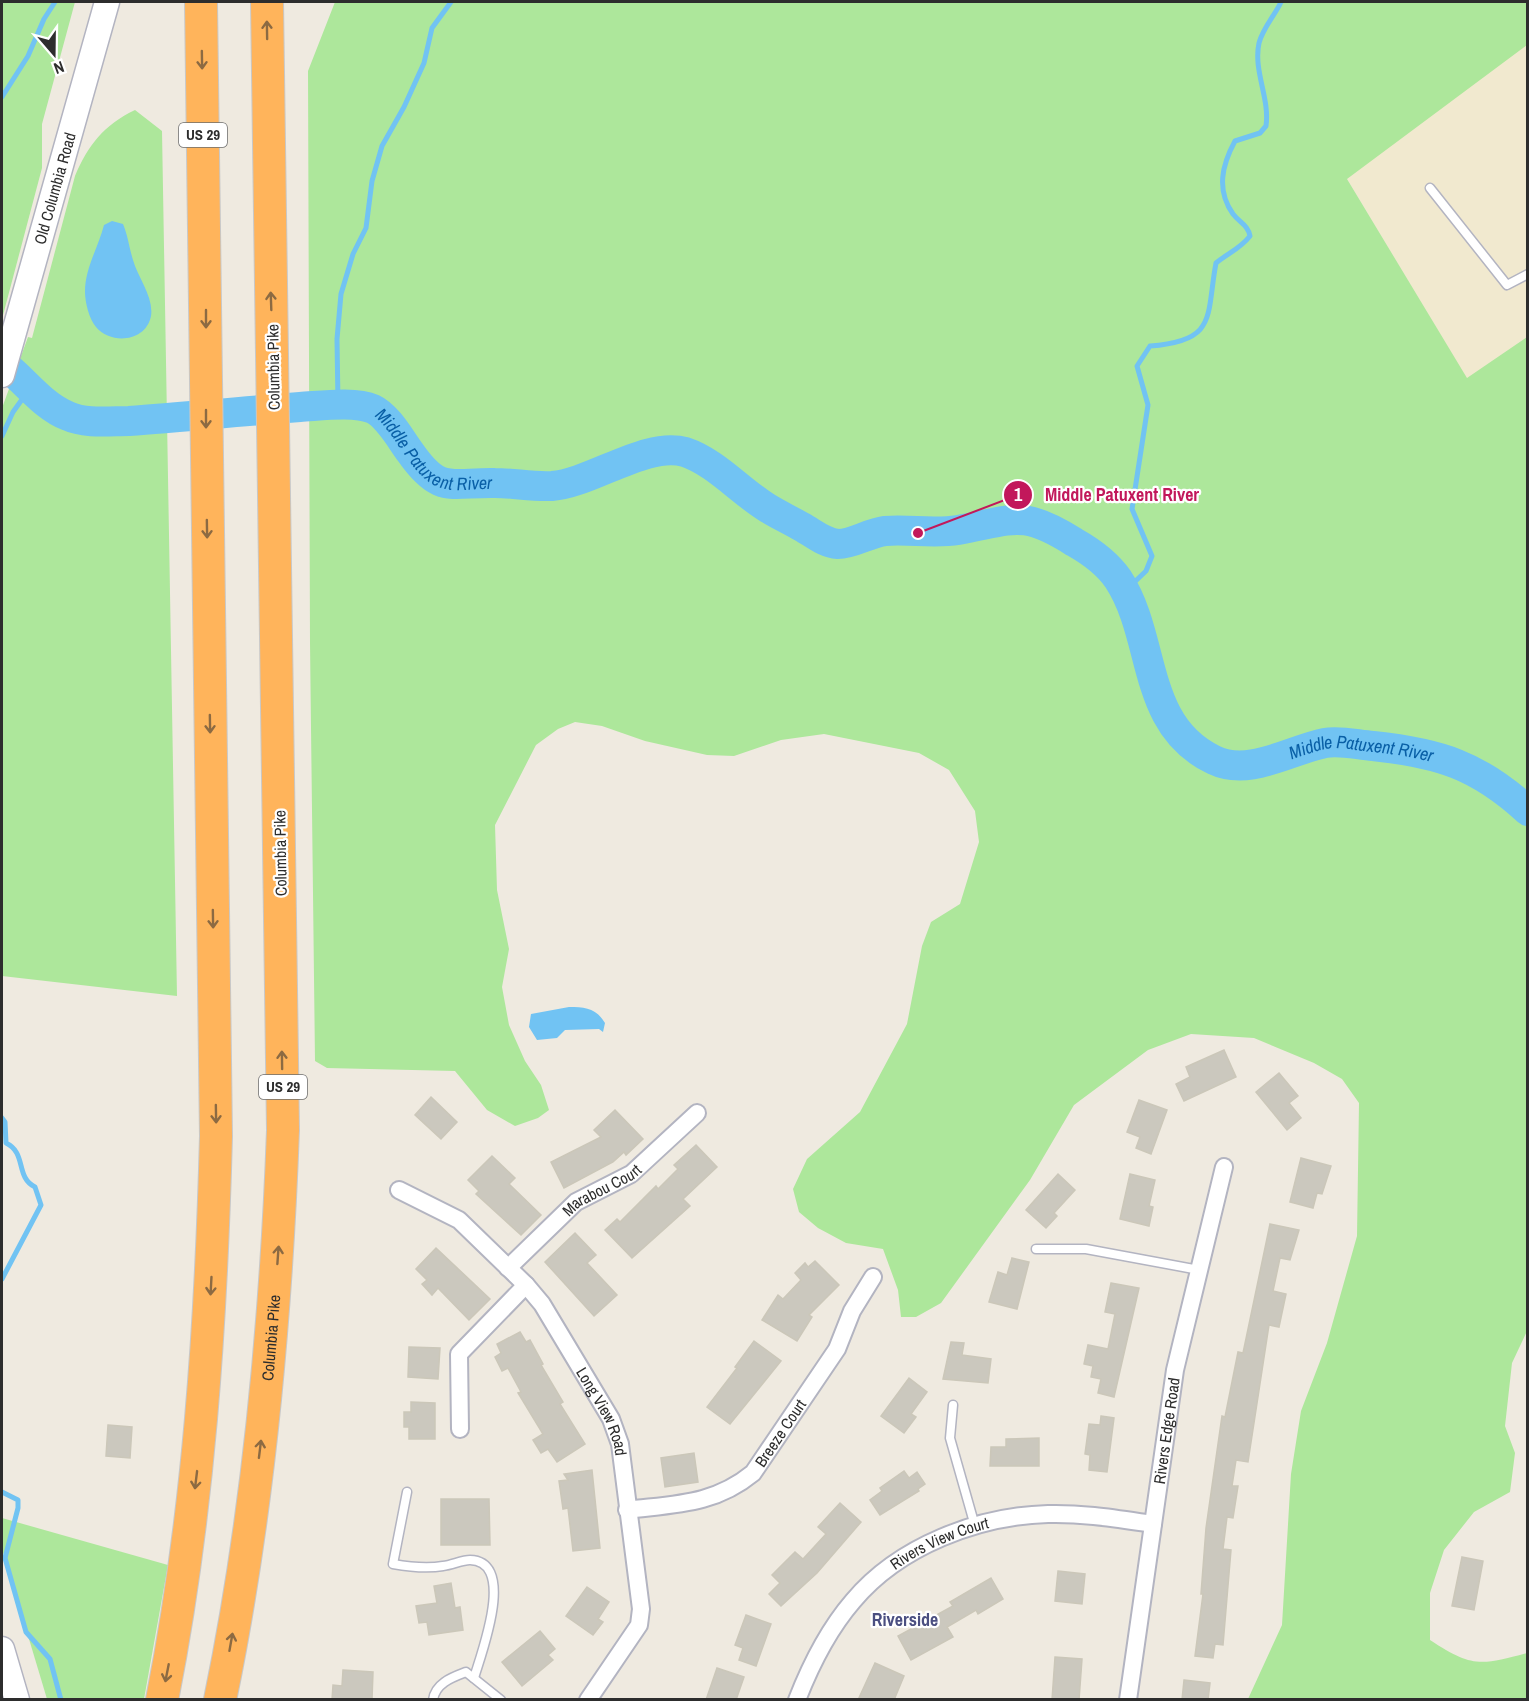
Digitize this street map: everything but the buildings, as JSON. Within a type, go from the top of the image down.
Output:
[{"type":"highway","name":"US 29","points":[[162,1700],[187,1552],[201,1435],[214,1228],[216,1136],[201,2]]},
{"type":"highway","name":"Columbia Pike","points":[[219,1700],[246,1559],[260,1454],[279,1235],[283,1130],[267,2]]},
{"type":"street","name":"Old Columbia Road","points":[[2,375],[107,2]]},
{"type":"street","name":"Marabou Court","points":[[508,1268],[576,1202],[631,1174],[697,1113]]},
{"type":"street","name":"Rivers Edge Road","points":[[1128,1700],[1175,1370],[1224,1167]]},
{"type":"street","name":"Long View Road","points":[[399,1190],[459,1220],[526,1285],[542,1304],[611,1419],[620,1444],[641,1609],[639,1625],[588,1700]]},
{"type":"street","name":"Breeze Court","points":[[627,1510],[710,1499],[736,1487],[753,1473],[837,1349],[852,1311],[873,1277]]},
{"type":"street","points":[[460,1429],[459,1354],[526,1285]]},
{"type":"street","name":"Rivers View Court","points":[[797,1700],[810,1665],[854,1600],[884,1573],[915,1552],[946,1536],[975,1526],[1014,1517],[1048,1514],[1093,1516],[1153,1524]]},
{"type":"street","points":[[2,1649],[17,1700]]},
{"type":"lane","points":[[1430,188],[1507,285],[1527,274]]},
{"type":"lane","points":[[1036,1249],[1086,1249],[1199,1270]]},
{"type":"lane","points":[[952,1405],[950,1438],[975,1526]]},
{"type":"lane","points":[[406,1492],[393,1564],[430,1568],[472,1560],[484,1565],[494,1577],[495,1593],[474,1678]]},
{"type":"lane","points":[[433,1700],[440,1685],[466,1672],[501,1700]]},
{"type":"shaded area","points":[[1527,37],[1527,337],[1467,379],[1347,179]]},
{"type":"green space","points":[[2,2],[75,2],[42,124],[42,168],[2,319]]},
{"type":"green space","points":[[335,2],[1527,2],[1527,45],[1347,179],[1467,378],[1527,337],[1527,1331],[1512,1363],[1505,1426],[1515,1453],[1510,1492],[1474,1512],[1444,1550],[1430,1593],[1430,1640],[1456,1655],[1476,1661],[1486,1662],[1527,1653],[1527,1699],[1248,1699],[1282,1625],[1291,1474],[1301,1411],[1327,1343],[1357,1236],[1359,1103],[1342,1079],[1314,1063],[1254,1038],[1191,1034],[1148,1050],[1074,1105],[1030,1180],[941,1303],[916,1317],[901,1317],[898,1290],[883,1249],[846,1243],[818,1228],[799,1212],[793,1189],[807,1159],[860,1112],[907,1024],[922,946],[931,922],[960,904],[979,842],[975,811],[949,770],[919,753],[824,734],[781,740],[734,756],[707,755],[645,741],[602,726],[575,722],[558,729],[536,745],[495,825],[497,890],[509,949],[502,987],[509,1025],[525,1061],[541,1085],[549,1110],[538,1118],[515,1126],[487,1110],[455,1071],[327,1068],[315,1061],[310,643],[308,71]]},
{"type":"green space","points":[[135,110],[162,131],[177,996],[2,976],[2,408],[28,337],[32,338],[75,176],[98,137],[114,122]]},
{"type":"green space","points":[[2,1518],[168,1565],[144,1699],[47,1699],[2,1549]]},
{"type":"water","points":[[112,221],[123,224],[135,267],[148,295],[151,309],[148,325],[135,336],[127,338],[110,337],[102,333],[89,315],[86,301],[89,266],[104,225]]},
{"type":"water","points":[[569,1007],[594,1011],[605,1023],[603,1032],[599,1029],[565,1030],[557,1038],[537,1040],[529,1027],[531,1014]]},
{"type":"waterway","points":[[2,97],[28,56],[44,19],[55,2]]},
{"type":"waterway","points":[[338,404],[337,339],[341,294],[353,254],[366,228],[372,181],[382,146],[404,107],[424,63],[432,28],[451,2]]},
{"type":"waterway","points":[[1124,592],[1146,571],[1152,556],[1132,509],[1148,405],[1137,366],[1150,346],[1172,343],[1198,332],[1209,311],[1216,263],[1238,248],[1250,236],[1247,229],[1233,214],[1224,196],[1224,168],[1235,141],[1260,133],[1266,126],[1266,105],[1258,64],[1259,43],[1281,2]]},
{"type":"waterway","name":"Middle Patuxent River","points":[[2,363],[41,399],[59,412],[75,419],[90,421],[129,421],[327,405],[373,409],[379,412],[394,429],[420,466],[430,475],[447,483],[552,486],[584,478],[653,452],[670,450],[685,452],[707,462],[766,507],[828,542],[838,544],[885,531],[949,531],[1006,521],[1029,521],[1042,525],[1080,546],[1114,573],[1130,602],[1161,703],[1173,725],[1190,745],[1214,760],[1241,766],[1255,764],[1331,742],[1397,749],[1438,758],[1474,772],[1492,782],[1528,811]]},
{"type":"waterway","points":[[2,436],[13,412],[31,387]]},
{"type":"waterway","points":[[2,1118],[5,1122],[6,1143],[17,1153],[25,1177],[35,1187],[41,1205],[2,1279]]},
{"type":"waterway","points":[[2,1492],[18,1500],[5,1558],[26,1632],[50,1659],[61,1700]]},
{"type":"place","name":"Middle Patuxent River","points":[[918,533]]},
{"type":"district","name":"Riverside","points":[[905,1620]]}]
